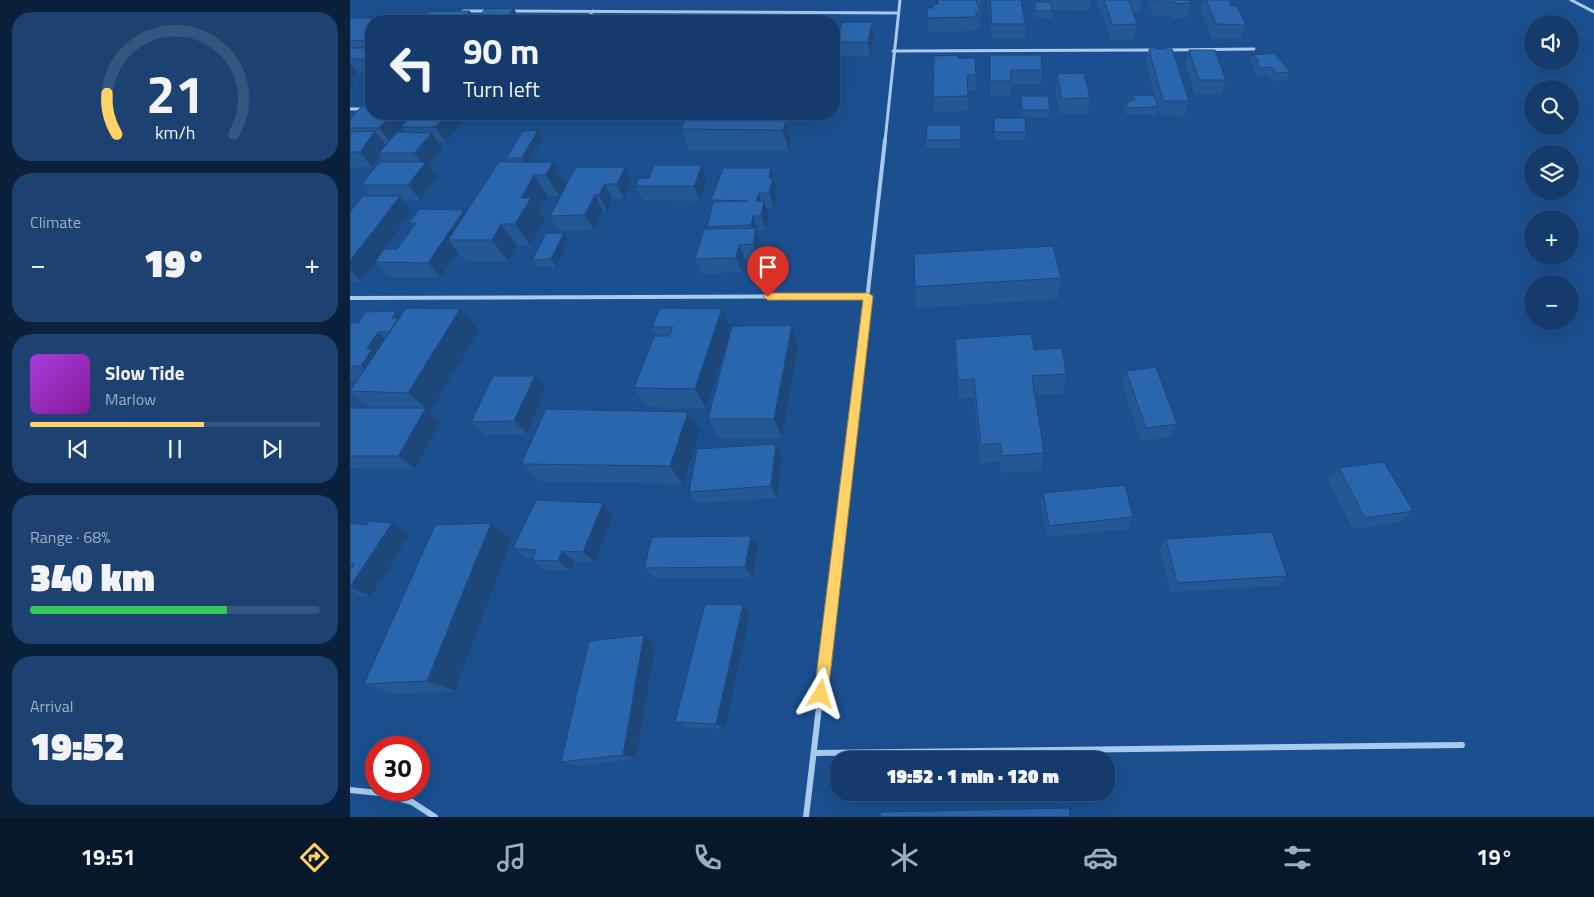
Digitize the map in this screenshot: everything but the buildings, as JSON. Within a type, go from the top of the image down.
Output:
[{"type":"street","points":[[806,817],[868,296],[900,0]]},
{"type":"street","points":[[1571,0],[1594,12]]},
{"type":"street","points":[[462,11],[898,13]]},
{"type":"street","points":[[590,15],[593,11]]},
{"type":"street","points":[[1166,50],[1254,49]]},
{"type":"street","points":[[893,51],[1156,50]]},
{"type":"street","points":[[350,109],[365,109]]},
{"type":"street","points":[[350,298],[868,296]]},
{"type":"street","points":[[814,753],[1462,745]]},
{"type":"street","points":[[350,790],[379,793],[412,802],[435,817]]},
{"type":"route","points":[[768,297],[868,296],[821,694]]}]
